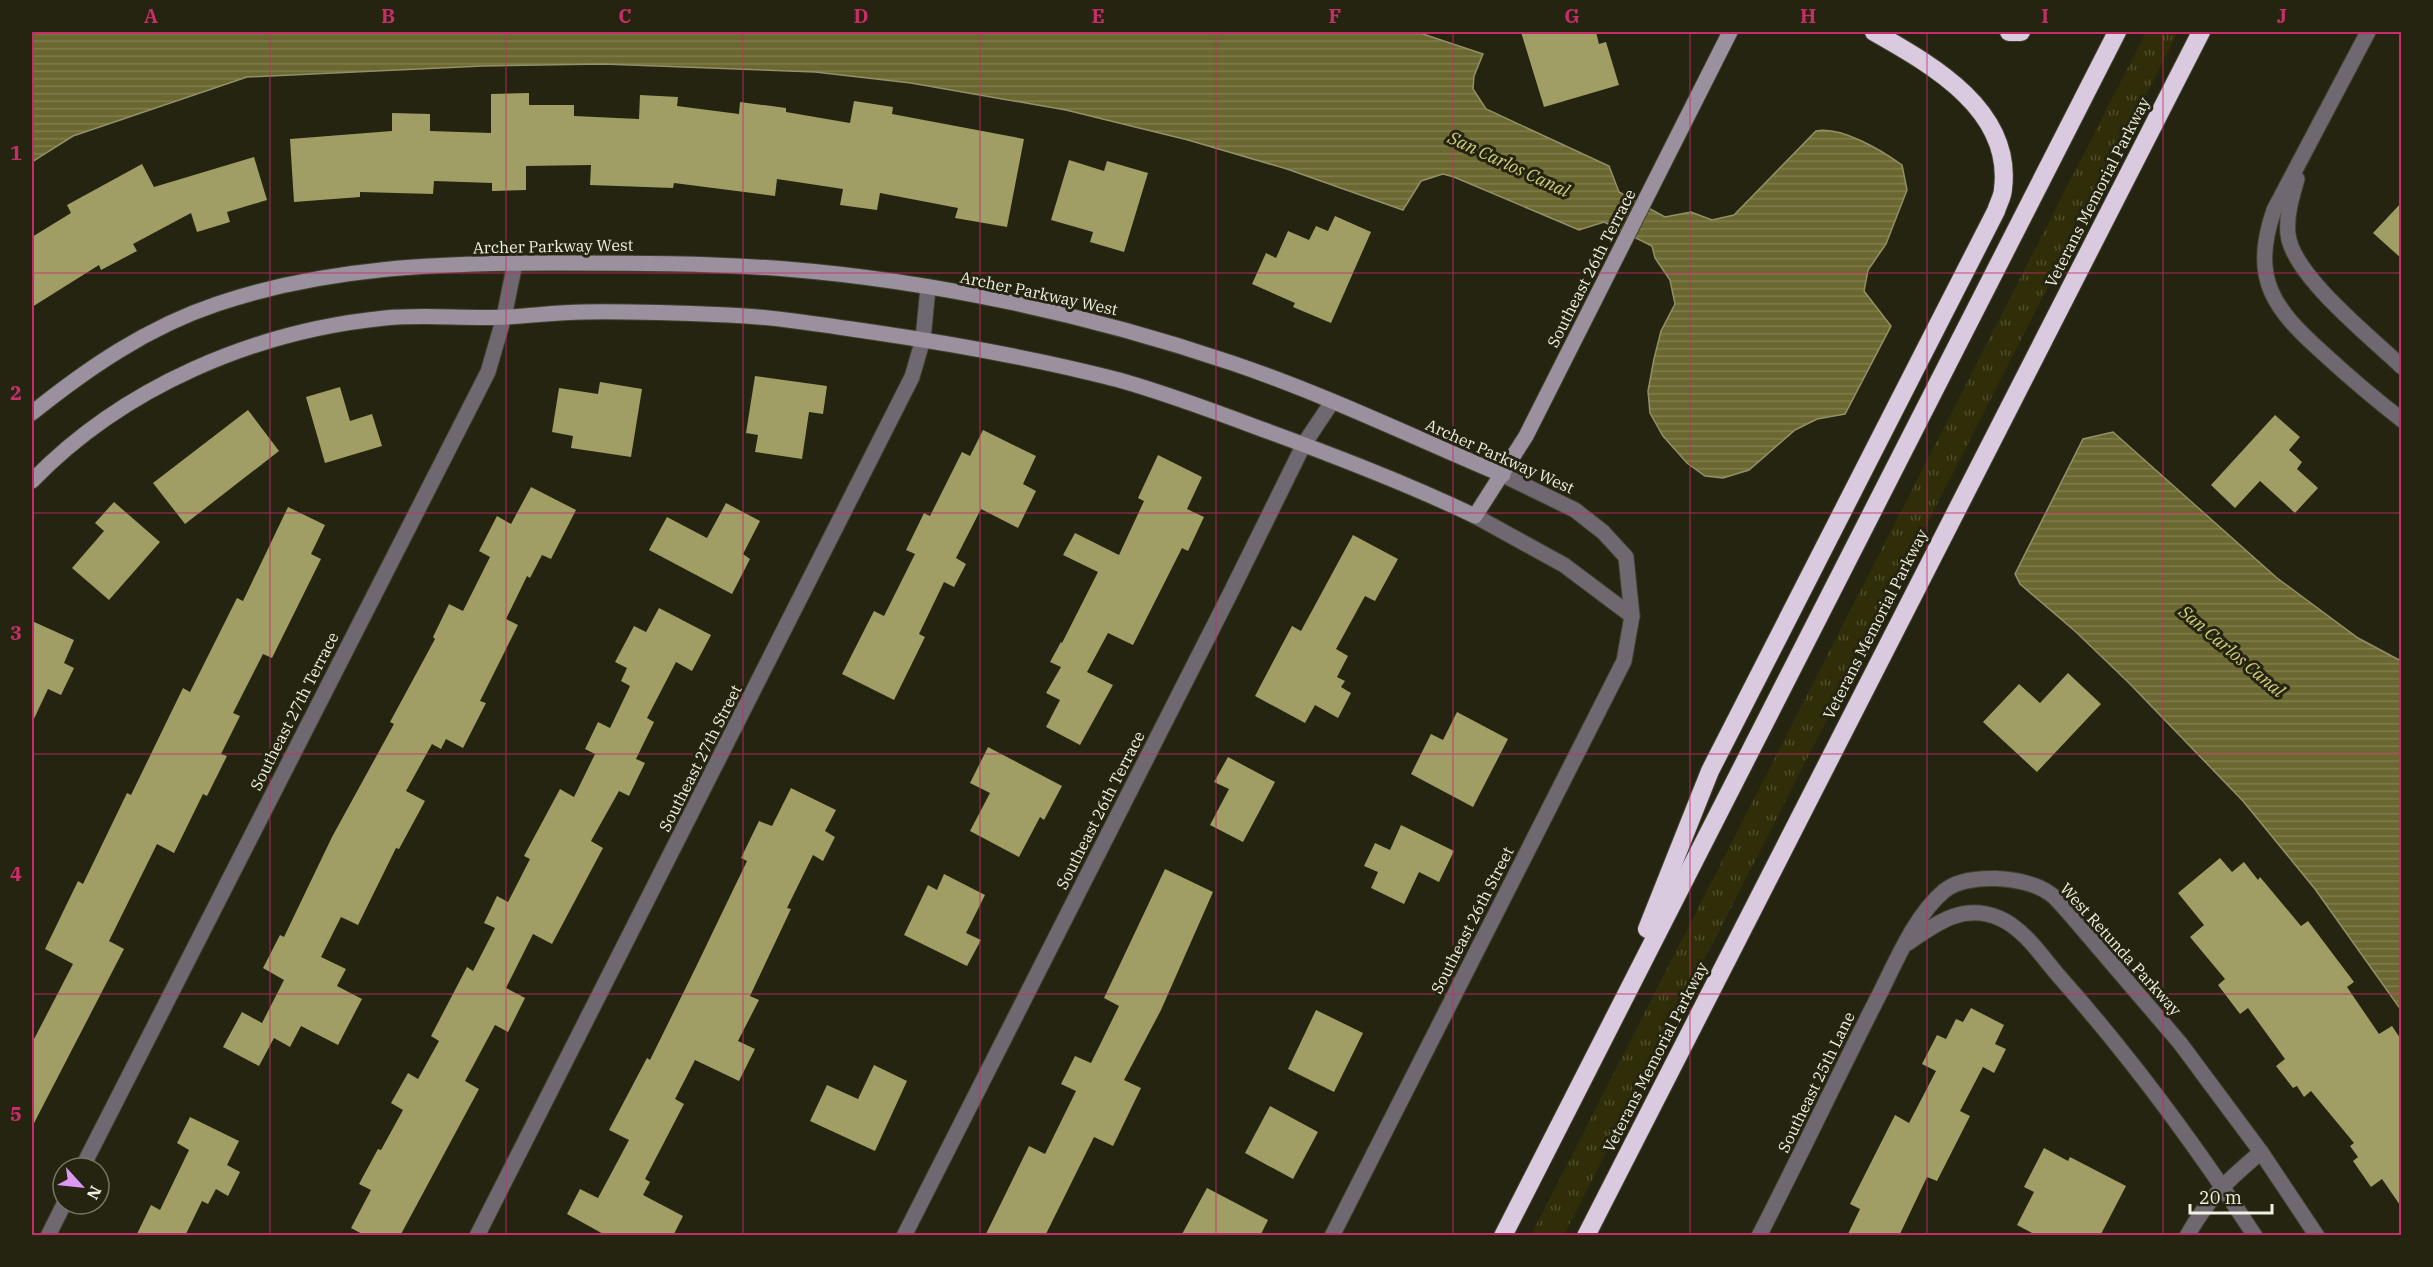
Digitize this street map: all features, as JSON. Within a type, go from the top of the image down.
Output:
[{"type":"highway","points":[[1604,1036],[1710,771],[1996,211],[2004,190],[2003,164],[1995,133],[1978,107],[1943,75],[1911,52],[1874,32]]},
{"type":"highway","points":[[2010,32],[2021,32]]},
{"type":"highway","points":[[1503,1236],[2117,32]]},
{"type":"highway","name":"Veterans Memorial Parkway","points":[[1586,1236],[2201,32]]},
{"type":"street","name":"Southeast 26th Terrace","points":[[1475,516],[1526,436],[1730,32]]},
{"type":"street","points":[[2368,32],[2274,210],[2265,235],[2264,257],[2266,277],[2276,302],[2286,318],[2342,371],[2402,420]]},
{"type":"street","points":[[2306,150],[2288,215],[2288,235],[2293,255],[2336,305],[2402,367]]},
{"type":"street","name":"Archer Parkway West","points":[[32,413],[79,375],[143,335],[214,305],[250,293],[322,277],[393,267],[653,262],[786,269],[873,279],[986,298],[1110,326],[1232,363],[1332,402],[1503,475],[1575,510],[1603,532],[1626,557],[1632,616]]},
{"type":"street","name":"Southeast 27th Terrace","points":[[88,1156],[483,382],[504,317],[515,263]]},
{"type":"street","name":"Southeast 27th Street","points":[[477,1236],[912,377],[923,339],[928,288]]},
{"type":"street","points":[[32,482],[79,439],[154,389],[216,359],[271,340],[327,326],[385,318],[443,315],[504,317],[580,312],[730,315],[923,339],[1056,365],[1122,381],[1304,444],[1434,496],[1564,565],[1632,616]]},
{"type":"street","name":"Southeast 26th Terrace","points":[[904,1236],[1304,444],[1332,402]]},
{"type":"street","name":"Southeast 26th Street","points":[[1332,1236],[1624,661],[1632,616]]},
{"type":"street","name":"West Retunda Parkway","points":[[1906,945],[1924,911],[1946,890],[1972,879],[1993,878],[2017,882],[2049,892],[2140,993],[2180,1043],[2261,1152],[2317,1236]]},
{"type":"street","points":[[1906,945],[1938,922],[1955,915],[1973,912],[1999,918],[2018,929],[2104,1028],[2158,1097],[2222,1185],[2254,1236]]},
{"type":"street","name":"Southeast 25th Lane","points":[[1760,1236],[1906,945]]},
{"type":"street","points":[[2187,1236],[2200,1212],[2222,1185],[2261,1152]]},
{"type":"street","points":[[48,1236],[58,1216]]},
{"type":"green space","points":[[2146,32],[2178,32],[1564,1235],[1531,1235]]},
{"type":"water","name":"San Carlos Canal","points":[[32,32],[1417,32],[1483,54],[1474,76],[1473,89],[1486,109],[1609,166],[1619,192],[1665,217],[1691,212],[1712,220],[1734,215],[1816,131],[1837,132],[1861,140],[1883,153],[1902,165],[1907,190],[1886,244],[1868,270],[1864,291],[1891,326],[1845,414],[1817,419],[1795,430],[1749,470],[1723,478],[1705,476],[1687,463],[1663,436],[1650,413],[1648,391],[1654,359],[1661,331],[1675,304],[1670,280],[1655,258],[1652,246],[1604,222],[1579,230],[1443,174],[1421,181],[1403,210],[1287,169],[1188,140],[1066,110],[911,83],[815,72],[603,64],[482,66],[247,77],[73,136],[32,162]]},
{"type":"water","name":"San Carlos Canal","points":[[2113,432],[2277,578],[2358,638],[2401,661],[2401,1010],[2315,889],[2243,801],[2129,683],[2076,632],[2020,584],[2015,574],[2083,439]]},
{"type":"building","points":[[1521,32],[1596,32],[1599,44],[1606,42],[1619,85],[1544,107]]},
{"type":"building","points":[[529,93],[529,105],[574,105],[574,116],[639,119],[640,95],[678,97],[677,106],[739,114],[740,102],[786,108],[786,112],[850,123],[854,101],[893,107],[892,114],[1024,139],[1007,227],[955,218],[958,208],[880,193],[877,210],[840,205],[843,189],[777,179],[775,196],[674,183],[673,188],[590,185],[591,165],[526,166],[526,190],[492,191],[492,183],[434,181],[433,194],[360,192],[360,197],[294,202],[290,139],[392,131],[392,113],[430,114],[430,131],[491,133],[491,94]]},
{"type":"building","points":[[254,157],[267,200],[227,212],[230,222],[197,232],[191,213],[133,244],[137,251],[101,270],[99,265],[32,307],[32,237],[71,213],[67,205],[142,164],[154,187]]},
{"type":"building","points":[[1069,160],[1104,171],[1107,161],[1148,173],[1124,252],[1090,242],[1093,232],[1051,220]]},
{"type":"building","points":[[2402,202],[2402,259],[2373,233]]},
{"type":"building","points":[[1335,216],[1371,232],[1331,323],[1293,307],[1295,303],[1252,284],[1266,253],[1276,258],[1288,231],[1309,240],[1316,226],[1328,231]]},
{"type":"building","points":[[755,376],[827,386],[823,414],[809,412],[802,459],[755,452],[758,435],[746,433]]},
{"type":"building","points":[[600,382],[642,389],[631,457],[571,448],[573,436],[552,432],[559,388],[598,394]]},
{"type":"building","points":[[340,387],[350,421],[372,414],[382,446],[325,463],[306,397]]},
{"type":"building","points":[[248,410],[279,451],[185,524],[153,483]]},
{"type":"building","points":[[2275,415],[2300,437],[2289,450],[2302,462],[2297,469],[2318,488],[2295,513],[2260,481],[2235,508],[2211,485]]},
{"type":"building","points":[[983,430],[1036,456],[1023,484],[1036,491],[1018,528],[981,509],[956,558],[966,564],[954,587],[944,582],[919,634],[925,637],[894,700],[842,674],[874,611],[884,616],[915,554],[906,550],[924,513],[930,516],[962,452],[970,456]]},
{"type":"building","points":[[1158,455],[1202,477],[1187,509],[1204,517],[1188,551],[1182,548],[1133,645],[1108,633],[1087,672],[1113,685],[1080,745],[1046,727],[1060,700],[1046,693],[1061,667],[1050,662],[1098,572],[1063,555],[1075,533],[1119,555],[1144,501],[1138,498]]},
{"type":"building","points":[[531,487],[576,510],[551,559],[542,555],[530,578],[527,576],[506,619],[518,625],[480,701],[486,703],[463,748],[446,739],[441,749],[432,744],[406,791],[425,801],[399,849],[396,848],[358,925],[341,917],[321,957],[346,969],[337,986],[362,999],[338,1045],[301,1026],[290,1047],[274,1038],[259,1066],[223,1047],[242,1012],[262,1023],[284,980],[263,968],[280,935],[284,937],[332,837],[394,724],[390,722],[435,639],[433,637],[449,604],[463,611],[490,557],[479,551],[497,516],[511,524]]},
{"type":"building","points":[[114,502],[160,542],[109,600],[72,568],[104,531],[95,523]]},
{"type":"building","points":[[726,503],[760,521],[743,554],[750,559],[732,594],[649,550],[667,517],[707,538]]},
{"type":"building","points":[[288,507],[325,525],[311,554],[321,559],[272,658],[263,654],[233,713],[240,716],[221,754],[227,756],[207,796],[203,794],[174,853],[157,844],[109,941],[124,949],[32,1127],[32,1043],[73,964],[45,949],[78,881],[83,884],[127,793],[131,795],[183,688],[190,692],[237,598],[243,601]]},
{"type":"building","points":[[1353,535],[1398,559],[1375,601],[1365,596],[1336,649],[1348,656],[1337,677],[1345,681],[1341,687],[1351,693],[1338,718],[1315,705],[1305,723],[1255,696],[1292,626],[1301,631]]},
{"type":"building","points":[[659,608],[711,635],[692,671],[676,662],[647,718],[654,722],[636,759],[645,763],[629,796],[619,791],[591,841],[603,848],[552,944],[533,934],[506,988],[525,998],[508,1032],[495,1025],[465,1081],[479,1089],[400,1236],[366,1236],[351,1228],[371,1190],[359,1184],[403,1110],[391,1103],[408,1073],[418,1079],[439,1041],[431,1036],[467,967],[473,971],[495,928],[484,923],[497,896],[508,902],[530,859],[524,856],[560,789],[574,797],[595,754],[585,749],[598,722],[610,728],[630,686],[621,681],[627,668],[615,662],[634,626],[646,632]]},
{"type":"building","points":[[32,621],[74,640],[64,663],[74,668],[61,695],[48,689],[32,723]]},
{"type":"building","points":[[2068,673],[2101,704],[2037,772],[1983,722],[2019,684],[2040,703]]},
{"type":"building","points":[[1457,712],[1508,739],[1473,807],[1411,774],[1431,734],[1443,740]]},
{"type":"building","points":[[988,747],[1062,786],[1044,820],[1040,817],[1019,857],[970,831],[990,793],[970,783]]},
{"type":"building","points":[[1228,757],[1275,782],[1243,842],[1210,825],[1229,789],[1214,782]]},
{"type":"building","points":[[791,788],[836,810],[825,831],[835,837],[823,861],[813,855],[787,908],[791,909],[750,996],[759,1000],[738,1041],[755,1049],[739,1081],[695,1060],[675,1099],[684,1104],[645,1179],[650,1182],[643,1195],[683,1216],[673,1236],[607,1236],[567,1214],[580,1189],[598,1198],[629,1140],[609,1130],[647,1058],[650,1060],[695,969],[747,861],[741,858],[759,821],[772,826]]},
{"type":"building","points":[[1401,825],[1454,851],[1439,882],[1419,872],[1404,904],[1371,888],[1378,872],[1364,866],[1375,843],[1390,850]]},
{"type":"building","points":[[2220,858],[2232,872],[2244,862],[2258,880],[2260,877],[2301,926],[2308,921],[2354,982],[2347,987],[2379,1034],[2392,1026],[2402,1041],[2402,1208],[2382,1179],[2371,1187],[2353,1161],[2358,1157],[2350,1146],[2354,1143],[2311,1091],[2304,1097],[2297,1086],[2293,1088],[2276,1066],[2285,1059],[2248,1008],[2240,1014],[2218,985],[2225,979],[2190,937],[2204,925],[2178,893]]},
{"type":"building","points":[[1165,869],[1213,892],[1161,1010],[1124,1080],[1141,1088],[1113,1146],[1094,1137],[1045,1236],[985,1236],[1029,1146],[1045,1154],[1076,1091],[1061,1084],[1075,1056],[1091,1063],[1119,1006],[1104,998]]},
{"type":"building","points":[[944,874],[985,895],[966,933],[981,940],[967,966],[904,935],[928,885],[937,890]]},
{"type":"building","points":[[1971,1008],[2004,1025],[1995,1044],[2006,1049],[1994,1073],[1983,1067],[1960,1111],[1970,1116],[1937,1181],[1927,1177],[1899,1236],[1847,1236],[1860,1209],[1850,1204],[1895,1115],[1909,1123],[1936,1071],[1922,1064],[1937,1035],[1946,1039],[1956,1019],[1963,1022]]},
{"type":"building","points":[[1316,1010],[1363,1033],[1334,1092],[1288,1069]]},
{"type":"building","points":[[874,1065],[907,1081],[875,1151],[810,1121],[827,1085],[858,1099]]},
{"type":"building","points":[[1270,1106],[1318,1132],[1293,1179],[1245,1153]]},
{"type":"building","points":[[190,1117],[239,1141],[227,1165],[240,1172],[228,1196],[216,1189],[208,1204],[202,1201],[185,1236],[136,1236],[151,1205],[160,1210],[189,1150],[177,1143]]},
{"type":"building","points":[[2044,1148],[2068,1161],[2070,1157],[2126,1186],[2100,1236],[2038,1236],[2017,1225],[2034,1192],[2024,1187]]},
{"type":"building","points":[[1207,1188],[1268,1220],[1260,1236],[1181,1236]]}]
